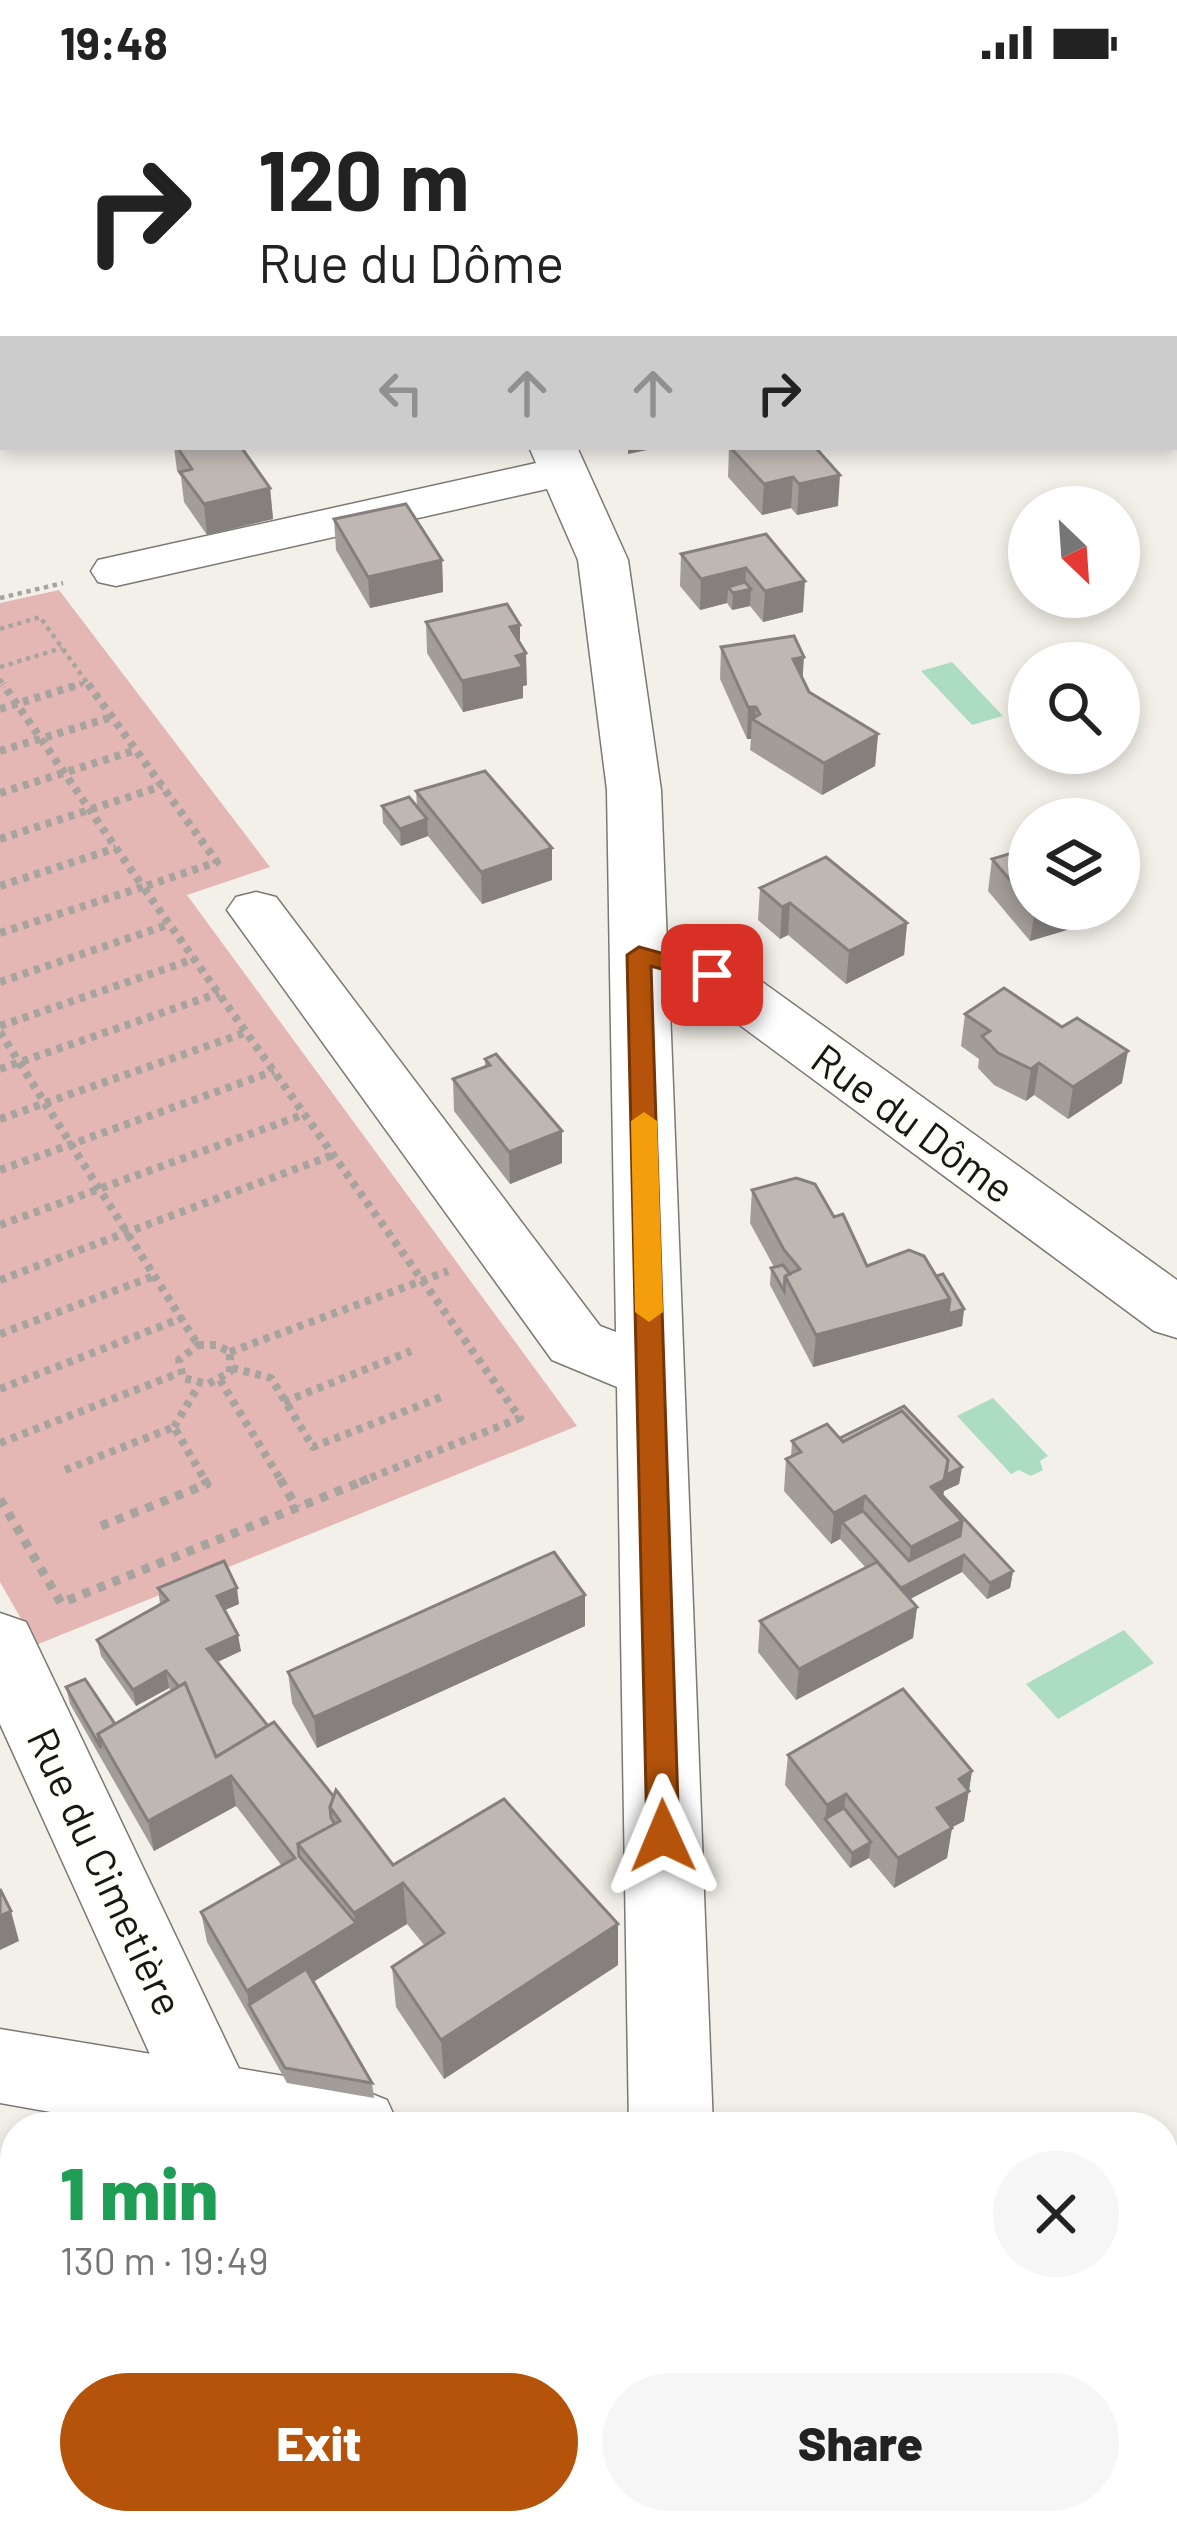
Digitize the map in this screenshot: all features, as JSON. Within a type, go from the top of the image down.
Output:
[{"type":"street","points":[[116,571],[558,459],[603,560],[634,790],[671,2112]]},
{"type":"street","points":[[256,910],[576,1343],[651,1373]]},
{"type":"street","name":"Rue du Dôme","points":[[639,955],[712,975],[1177,1314]]},
{"type":"street","name":"Rue du Cimetière","points":[[0,1643],[212,2099]]},
{"type":"street","points":[[0,2066],[273,2112]]},
{"type":"path","points":[[0,629],[40,617],[217,862],[0,933]]},
{"type":"path","points":[[0,667],[62,648]]},
{"type":"path","points":[[0,679],[520,1418],[61,1604],[0,1499]]},
{"type":"path","points":[[0,709],[87,682]]},
{"type":"path","points":[[0,751],[112,717]]},
{"type":"path","points":[[0,793],[136,750]]},
{"type":"path","points":[[0,838],[162,786]]},
{"type":"path","points":[[0,886],[116,848]]},
{"type":"path","points":[[0,982],[170,924]]},
{"type":"path","points":[[194,959],[0,1029],[198,1345]]},
{"type":"path","points":[[0,1069],[220,993]]},
{"type":"path","points":[[0,1119],[247,1033]]},
{"type":"path","points":[[0,1170],[274,1071]]},
{"type":"path","points":[[0,1226],[304,1114]]},
{"type":"path","points":[[0,1280],[333,1155]]},
{"type":"path","points":[[0,1334],[154,1276]]},
{"type":"path","points":[[179,1373],[183,1353],[198,1345],[216,1345],[230,1352],[422,1280]]},
{"type":"path","points":[[0,1388],[182,1318]]},
{"type":"path","points":[[230,1352],[232,1368]]},
{"type":"path","points":[[284,1402],[411,1352]]},
{"type":"path","points":[[232,1368],[271,1378],[313,1447],[444,1396]]},
{"type":"path","points":[[179,1373],[199,1385],[220,1380],[232,1368]]},
{"type":"path","points":[[0,1443],[179,1373]]},
{"type":"path","points":[[220,1380],[297,1508]]},
{"type":"path","points":[[65,1470],[174,1427],[199,1385]]},
{"type":"path","points":[[100,1526],[207,1484],[174,1427]]},
{"type":"shaded area","points":[[59,590],[270,867],[187,895],[577,1426],[36,1645],[0,1582],[0,603]]},
{"type":"shaded area","points":[[952,662],[1003,716],[972,725],[921,671]]},
{"type":"shaded area","points":[[993,1398],[1048,1456],[1040,1461],[1043,1470],[1031,1476],[1019,1470],[1011,1474],[957,1416]]},
{"type":"shaded area","points":[[1124,1630],[1154,1663],[1058,1719],[1026,1684]]},
{"type":"building","points":[[179,450],[243,450],[270,488],[204,504],[180,472],[192,469]]},
{"type":"building","points":[[733,450],[818,450],[840,475],[799,484],[793,477],[764,484]]},
{"type":"building","points":[[406,504],[442,560],[368,577],[334,519]]},
{"type":"building","points":[[766,534],[805,581],[765,591],[746,568],[701,579],[681,554]]},
{"type":"building","points":[[745,582],[751,589],[733,593],[728,587]]},
{"type":"building","points":[[507,604],[520,625],[510,627],[526,653],[516,656],[523,667],[462,681],[426,622]]},
{"type":"building","points":[[794,636],[804,657],[793,659],[809,692],[878,734],[824,763],[752,719],[760,714],[756,707],[748,707],[721,647]]},
{"type":"building","points":[[485,771],[552,848],[481,872],[416,791]]},
{"type":"building","points":[[409,797],[427,819],[400,829],[382,806]]},
{"type":"building","points":[[1008,854],[1008,878],[992,859]]},
{"type":"building","points":[[826,857],[907,923],[849,951],[790,903],[782,907],[760,888]]},
{"type":"building","points":[[1004,988],[1062,1027],[1077,1018],[1128,1051],[1073,1087],[1039,1063],[1031,1069],[998,1053],[982,1036],[990,1031],[965,1014]]},
{"type":"building","points":[[496,1054],[562,1131],[509,1152],[453,1079],[490,1065],[485,1059]]},
{"type":"building","points":[[796,1178],[815,1184],[834,1217],[843,1214],[867,1266],[909,1250],[924,1256],[950,1299],[816,1335],[785,1276],[800,1269],[784,1250],[752,1190]]},
{"type":"building","points":[[783,1265],[790,1274],[785,1276],[784,1291],[771,1268]]},
{"type":"building","points":[[943,1274],[964,1309],[948,1314],[950,1299],[936,1276]]},
{"type":"building","points":[[904,1406],[962,1467],[946,1475],[948,1460],[902,1411],[843,1442],[840,1438]]},
{"type":"building","points":[[902,1411],[948,1460],[944,1480],[931,1487],[962,1521],[911,1547],[865,1496],[834,1513],[786,1459],[801,1452],[792,1441],[827,1424],[843,1442]]},
{"type":"building","points":[[942,1495],[1013,1571],[990,1583],[964,1555],[901,1588],[842,1522],[863,1511],[909,1561],[960,1536],[962,1521]]},
{"type":"building","points":[[554,1552],[585,1595],[314,1717],[288,1672]]},
{"type":"building","points":[[224,1561],[237,1588],[217,1596],[238,1635],[207,1649],[268,1726],[216,1757],[185,1683],[179,1687],[166,1671],[133,1690],[97,1640],[168,1600],[158,1588]]},
{"type":"building","points":[[877,1562],[917,1607],[799,1669],[760,1621]]},
{"type":"building","points":[[85,1679],[115,1724],[98,1734],[101,1748],[66,1687]]},
{"type":"building","points":[[185,1683],[216,1757],[274,1722],[334,1797],[330,1807],[335,1824],[298,1844],[299,1856],[356,1923],[247,1991],[201,1912],[295,1858],[231,1776],[148,1821],[98,1734]]},
{"type":"building","points":[[903,1689],[972,1771],[959,1779],[969,1791],[937,1808],[952,1828],[898,1858],[846,1794],[827,1805],[788,1755]]},
{"type":"building","points":[[336,1790],[393,1865],[504,1799],[618,1924],[441,2040],[392,1967],[444,1933],[403,1883],[354,1913],[298,1844],[340,1821],[330,1807]]},
{"type":"building","points":[[844,1808],[871,1842],[852,1853],[825,1819]]},
{"type":"building","points":[[0,1889],[11,1911],[0,1916]]},
{"type":"building","points":[[306,1969],[372,2083],[285,2068],[249,2005]]},
{"type":"slow traffic","points":[[644,1121],[649,1312]]},
{"type":"route","points":[[663,1836],[639,955],[712,975]]}]
